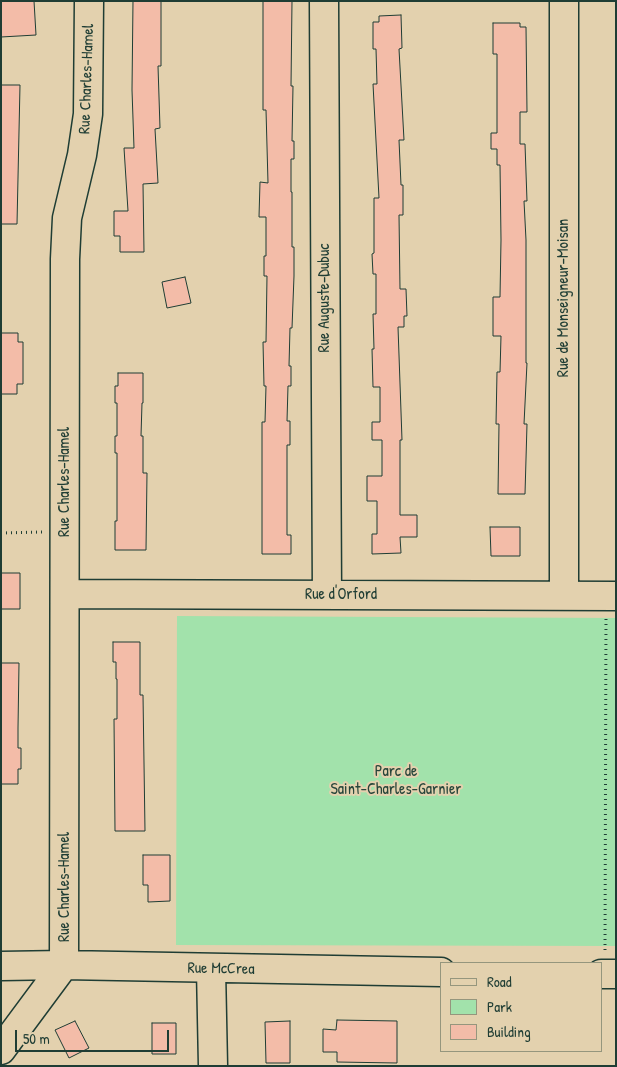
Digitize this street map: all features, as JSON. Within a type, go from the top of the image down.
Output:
[{"type":"street","name":"Rue Charles-Hamel","points":[[64,965],[65,240],[67,218],[82,155],[88,114],[89,1]]},
{"type":"street","name":"Rue Auguste-Dubuc","points":[[324,1],[327,595]]},
{"type":"street","name":"Rue de Monseigneur-Moisan","points":[[564,1],[564,596]]},
{"type":"street","name":"Rue d'Orford","points":[[66,594],[611,596]]},
{"type":"street","name":"Rue McCrea","points":[[1,966],[64,965],[440,972]]},
{"type":"street","points":[[1,1050],[64,965]]},
{"type":"street","points":[[211,969],[213,1066]]},
{"type":"path","points":[[1,533],[65,532]]},
{"type":"path","points":[[607,974],[611,596]]},
{"type":"green space","name":"Parc de Saint-Charles-Garnier","points":[[177,616],[616,618],[616,946],[176,945]]},
{"type":"building","points":[[1,1],[34,1],[36,35],[1,37]]},
{"type":"building","points":[[133,1],[161,1],[161,66],[158,66],[160,128],[155,129],[158,183],[143,184],[144,252],[120,252],[120,236],[114,236],[114,211],[128,211],[124,148],[134,148],[132,90]]},
{"type":"building","points":[[263,1],[292,1],[291,86],[293,86],[292,141],[294,141],[294,159],[291,159],[291,192],[294,276],[292,328],[290,328],[289,366],[291,366],[291,386],[288,386],[287,421],[290,421],[290,445],[287,445],[287,535],[291,535],[291,554],[262,554],[262,422],[265,422],[266,386],[264,386],[263,342],[266,342],[267,276],[264,276],[266,217],[259,217],[260,182],[268,183],[266,110],[263,110]]},
{"type":"building","points":[[401,15],[402,48],[399,49],[404,140],[399,140],[401,185],[403,185],[403,215],[399,215],[400,289],[406,289],[407,316],[404,316],[404,327],[398,327],[402,440],[400,440],[400,515],[417,515],[417,537],[400,537],[401,553],[372,554],[372,534],[377,534],[377,501],[367,501],[367,476],[382,476],[382,440],[372,440],[372,422],[380,422],[380,387],[373,387],[372,349],[374,349],[373,314],[376,314],[376,274],[373,274],[372,254],[374,253],[374,198],[379,198],[373,84],[377,84],[376,49],[373,49],[373,22],[379,22],[379,16]]},
{"type":"building","points":[[493,23],[520,23],[520,27],[526,27],[527,112],[520,112],[520,144],[525,144],[527,201],[524,201],[527,363],[524,424],[527,424],[525,494],[498,494],[499,424],[496,424],[497,372],[500,372],[501,336],[493,336],[493,297],[500,297],[501,240],[500,165],[497,165],[497,149],[491,149],[491,133],[497,133],[497,54],[493,54]]},
{"type":"building","points":[[1,85],[20,85],[17,224],[1,224]]},
{"type":"building","points":[[185,277],[191,303],[167,308],[162,282]]},
{"type":"building","points":[[1,333],[18,333],[18,342],[23,342],[23,384],[17,384],[17,394],[1,394]]},
{"type":"building","points":[[118,373],[143,373],[141,436],[143,436],[143,473],[147,473],[146,550],[115,550],[115,521],[117,521],[117,453],[115,453],[115,436],[117,436],[117,403],[115,403],[115,386],[118,386]]},
{"type":"building","points":[[490,527],[520,527],[520,556],[491,556]]},
{"type":"building","points":[[1,573],[20,573],[20,609],[1,609]]},
{"type":"building","points":[[113,642],[140,642],[140,695],[143,695],[145,831],[115,831],[114,719],[117,719],[117,679],[116,662],[113,662]]},
{"type":"building","points":[[1,663],[19,663],[18,748],[21,748],[21,769],[18,769],[18,784],[1,784]]},
{"type":"building","points":[[143,855],[170,855],[170,901],[148,902],[148,885],[143,885]]},
{"type":"building","points":[[337,1020],[397,1021],[397,1063],[337,1062],[337,1052],[323,1052],[323,1029],[336,1030]]},
{"type":"building","points":[[75,1021],[89,1048],[69,1058],[55,1030]]},
{"type":"building","points":[[290,1021],[290,1063],[266,1063],[265,1022]]},
{"type":"building","points":[[152,1023],[176,1023],[176,1054],[152,1054]]}]
